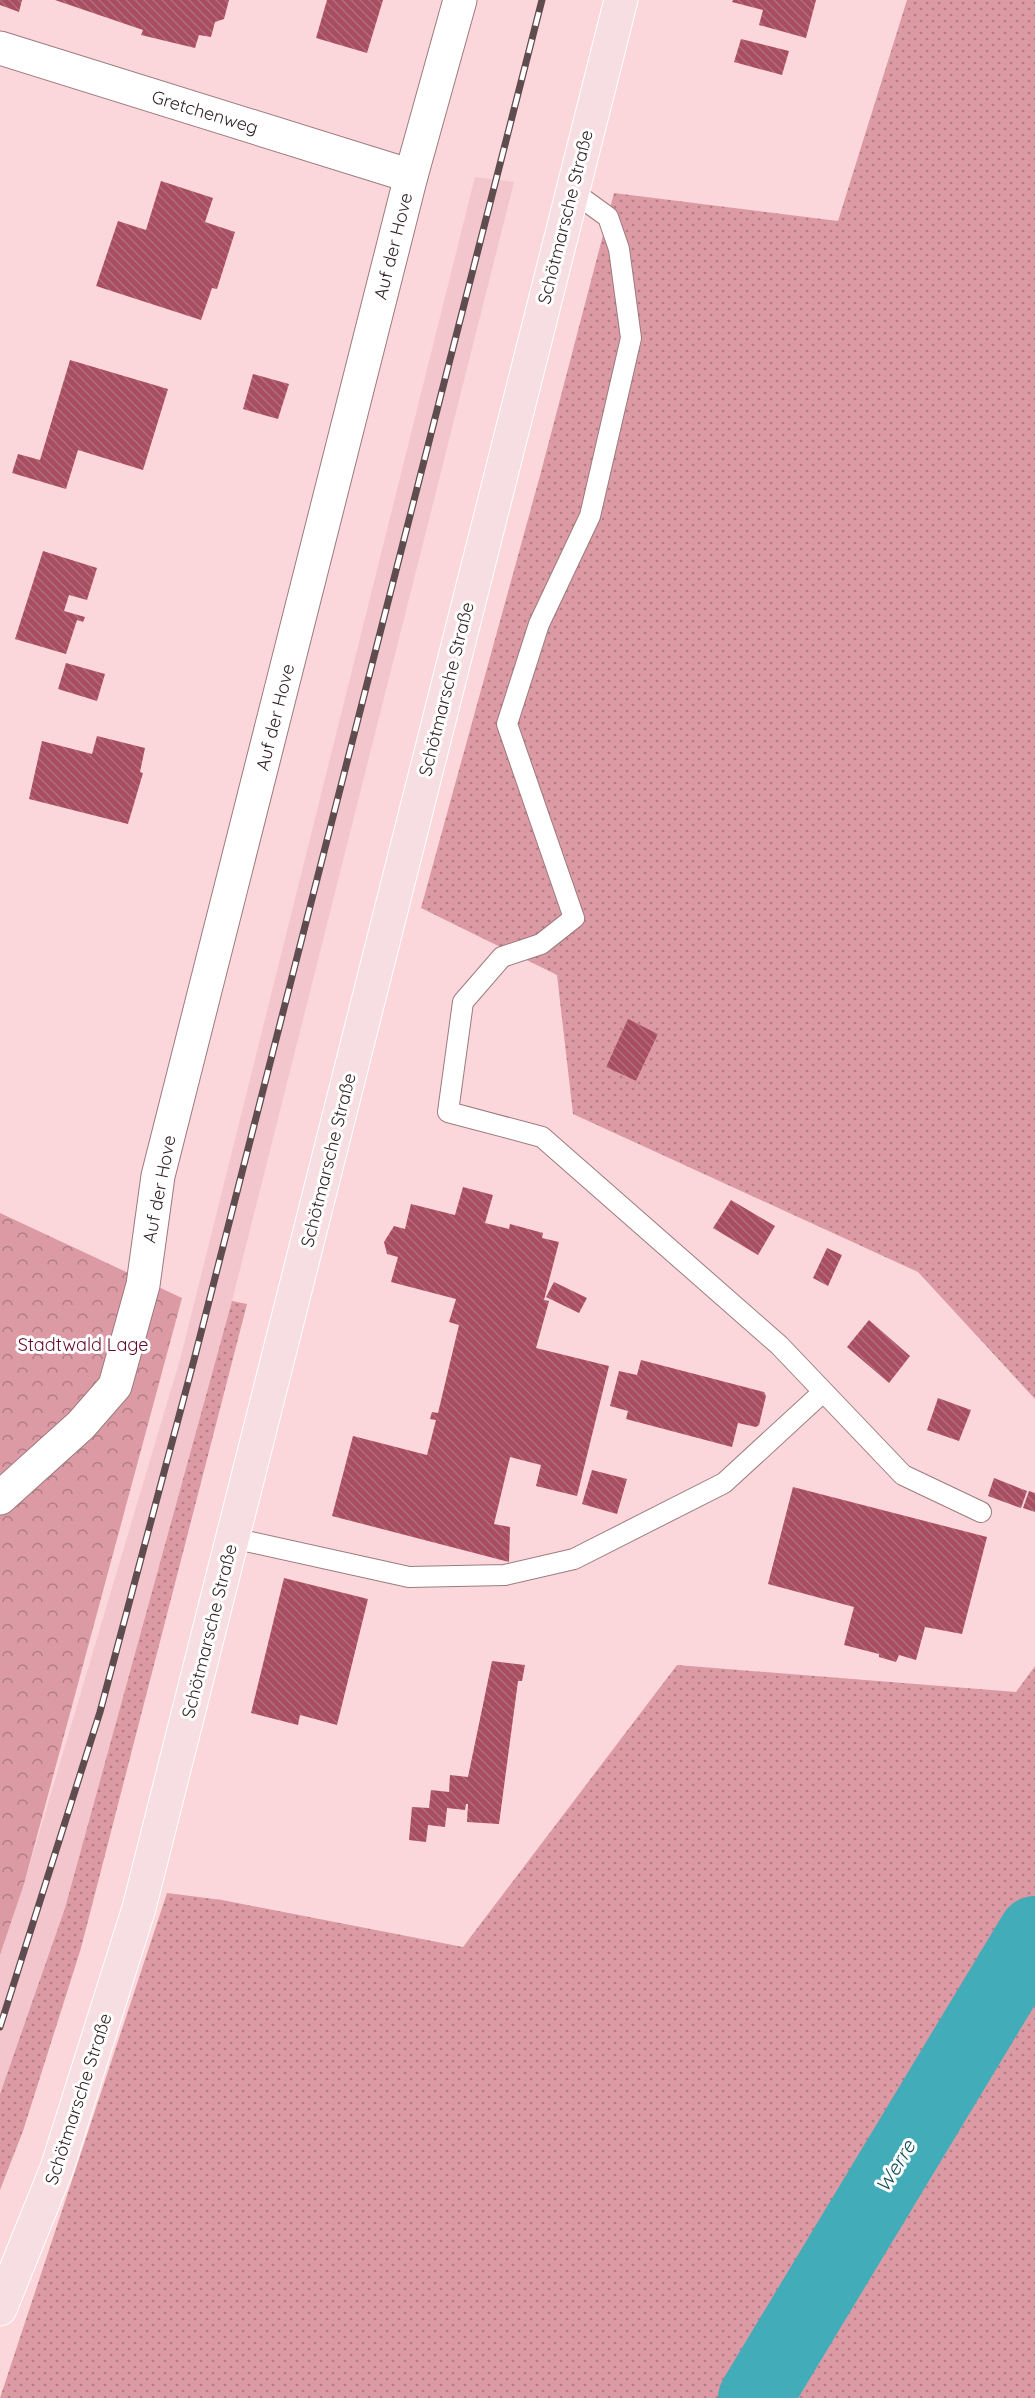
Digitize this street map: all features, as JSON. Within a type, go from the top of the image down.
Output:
[{"type":"main road","name":"Schötmarsche Straße","points":[[0,2309],[57,2168],[139,1908],[621,0]]},
{"type":"street","name":"Auf der Hove","points":[[0,1498],[81,1425],[115,1386],[143,1285],[158,1176],[411,176],[460,0]]},
{"type":"street","name":"Gretchenweg","points":[[0,48],[411,176]]},
{"type":"lane","points":[[572,191],[608,217],[619,249],[631,338],[590,516],[539,624],[507,724],[574,918],[541,944],[502,957],[463,1002],[448,1112],[542,1137],[779,1345],[903,1475],[981,1512]]},
{"type":"lane","points":[[232,1538],[409,1577],[505,1575],[574,1559],[724,1483],[823,1392]]},
{"type":"shaded area","points":[[475,177],[514,182],[232,1301],[65,1908],[0,2094],[0,1955],[24,1884],[181,1356]]},
{"type":"green space","points":[[907,0],[1035,0],[1035,1399],[918,1272],[573,1114],[557,975],[421,908],[541,472],[614,193],[838,221]],"holes":[[[628,1020],[658,1034],[636,1081],[606,1067]]]},
{"type":"green space","name":"Stadtwald Lage","points":[[0,1213],[182,1298],[24,1884],[0,1955]]},
{"type":"green space","points":[[232,1301],[247,1304],[81,1948],[23,2131],[0,2190],[0,2094],[65,1908]]},
{"type":"green space","points":[[677,1665],[1016,1692],[1035,1666],[1035,2398],[0,2398],[167,1893],[222,1900],[463,1947]]},
{"type":"building","points":[[0,0],[22,0],[19,12],[0,5]]},
{"type":"building","points":[[55,0],[229,0],[224,19],[215,22],[211,37],[199,35],[195,48],[141,35],[143,30]]},
{"type":"building","points":[[327,0],[383,0],[367,53],[316,38]]},
{"type":"building","points":[[733,0],[816,0],[806,38],[759,25],[763,10],[732,2]]},
{"type":"building","points":[[741,39],[789,51],[782,75],[734,62]]},
{"type":"building","points":[[161,181],[213,198],[205,222],[235,232],[217,289],[212,288],[201,320],[96,286],[118,221],[146,230]]},
{"type":"building","points":[[70,360],[168,389],[143,470],[78,450],[66,489],[12,473],[18,454],[40,460]]},
{"type":"building","points":[[253,374],[289,384],[278,419],[243,409]]},
{"type":"building","points":[[43,551],[97,568],[87,600],[69,595],[64,611],[85,617],[83,622],[77,620],[66,654],[15,639]]},
{"type":"building","points":[[66,663],[105,674],[97,701],[58,689]]},
{"type":"building","points":[[97,736],[145,748],[140,772],[143,773],[128,824],[29,799],[42,741],[92,754]]},
{"type":"building","points":[[628,1019],[658,1034],[636,1081],[606,1067]]},
{"type":"building","points":[[463,1187],[493,1195],[485,1223],[509,1229],[510,1224],[543,1233],[542,1238],[559,1242],[544,1300],[549,1301],[536,1348],[609,1366],[577,1496],[536,1486],[541,1465],[510,1457],[494,1524],[510,1527],[509,1562],[332,1516],[353,1436],[427,1455],[436,1420],[430,1419],[432,1412],[438,1413],[459,1325],[449,1322],[456,1299],[391,1282],[398,1257],[387,1254],[384,1242],[394,1226],[405,1229],[411,1204],[455,1215]]},
{"type":"building","points":[[731,1200],[775,1226],[758,1255],[713,1228]]},
{"type":"building","points":[[827,1248],[842,1255],[828,1286],[813,1278]]},
{"type":"building","points":[[554,1282],[587,1298],[579,1313],[546,1297]]},
{"type":"building","points":[[869,1320],[910,1356],[889,1383],[847,1347]]},
{"type":"building","points":[[641,1360],[764,1392],[766,1396],[759,1425],[756,1427],[738,1423],[732,1447],[626,1419],[628,1411],[610,1406],[619,1371],[637,1375]]},
{"type":"building","points":[[938,1398],[971,1410],[959,1441],[927,1430]]},
{"type":"building","points":[[592,1470],[627,1479],[617,1514],[582,1504]]},
{"type":"building","points":[[994,1478],[1027,1491],[1021,1508],[988,1496]]},
{"type":"building","points":[[793,1487],[987,1537],[962,1634],[925,1627],[916,1660],[899,1655],[896,1662],[879,1657],[879,1654],[844,1645],[854,1607],[768,1584]]},
{"type":"building","points":[[1029,1491],[1035,1493],[1035,1512],[1023,1508]]},
{"type":"building","points":[[284,1578],[368,1599],[337,1725],[300,1715],[298,1725],[251,1713]]},
{"type":"building","points":[[492,1661],[525,1665],[522,1681],[518,1681],[499,1824],[467,1822],[468,1804],[466,1804],[465,1810],[447,1808],[445,1827],[428,1825],[426,1842],[409,1840],[412,1807],[429,1808],[431,1790],[449,1792],[450,1775],[468,1777]]},
{"type":"waterway","name":"Werre","points":[[755,2398],[1035,1933]]},
{"type":"railway","points":[[0,2027],[100,1712],[194,1360],[542,0]]}]
